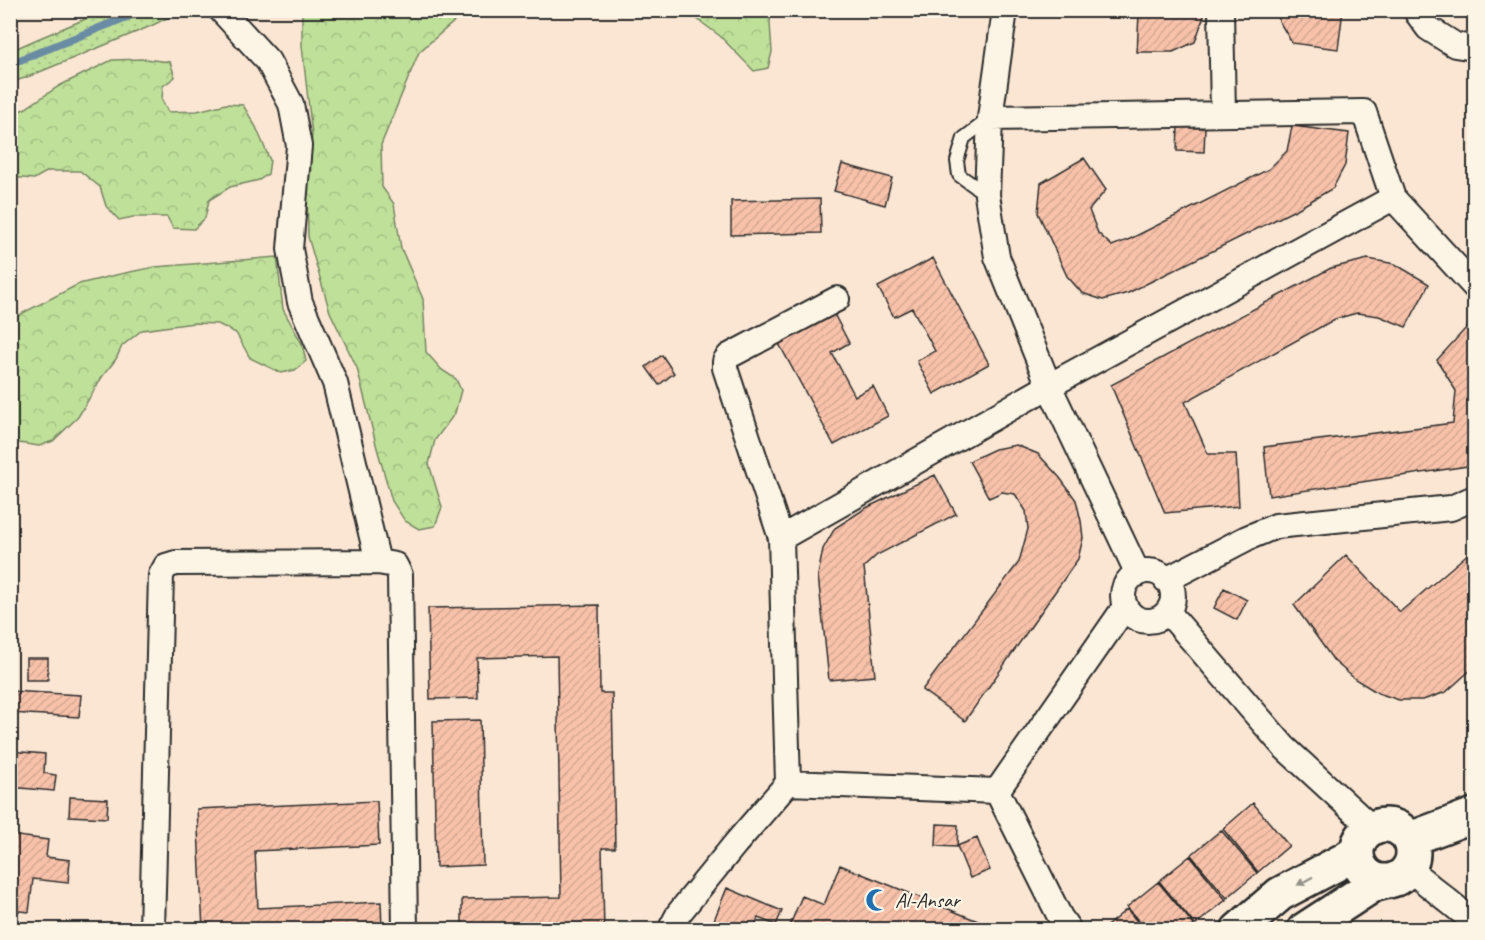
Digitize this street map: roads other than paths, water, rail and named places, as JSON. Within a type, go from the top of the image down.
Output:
[{"type":"main road","points":[[1364,840],[1358,861],[1367,876],[1375,880],[1474,815]]},
{"type":"main road","points":[[1238,930],[1280,894],[1346,859],[1380,825],[1397,827],[1405,832],[1401,863],[1373,885],[1304,930]]},
{"type":"street","points":[[221,10],[268,61],[291,104],[299,146],[290,249],[300,302],[335,383],[378,562]]},
{"type":"street","points":[[1005,10],[990,118],[987,195],[997,257],[1049,386],[1138,574]]},
{"type":"street","points":[[1221,10],[1223,114]]},
{"type":"street","points":[[1418,10],[1417,13],[1428,28],[1455,45],[1474,48]]},
{"type":"street","points":[[990,118],[1364,112],[1393,198],[1474,286]]},
{"type":"street","points":[[781,538],[1049,386],[1393,198]]},
{"type":"street","points":[[670,930],[679,913],[788,783],[781,538],[725,368],[725,361],[729,356],[837,299]]},
{"type":"street","points":[[1166,580],[1247,538],[1276,526],[1451,508],[1474,498]]},
{"type":"street","points":[[152,930],[161,575],[166,566],[176,563],[378,562],[395,565],[400,575],[405,930]]},
{"type":"street","points":[[1145,571],[1160,575],[1166,580],[1173,595],[1167,612],[1161,617],[1145,621],[1137,619],[1125,608],[1123,591],[1131,578],[1145,571]]},
{"type":"street","points":[[997,790],[1125,608]]},
{"type":"street","points":[[1167,612],[1364,840]]},
{"type":"street","points":[[788,783],[997,790]]},
{"type":"street","points":[[997,790],[1060,917],[1069,930]]},
{"type":"street","points":[[1401,863],[1474,922]]},
{"type":"waterway","points":[[10,64],[144,10]]},
{"type":"place","name":"Al-Ansar","points":[[877,900]]}]
